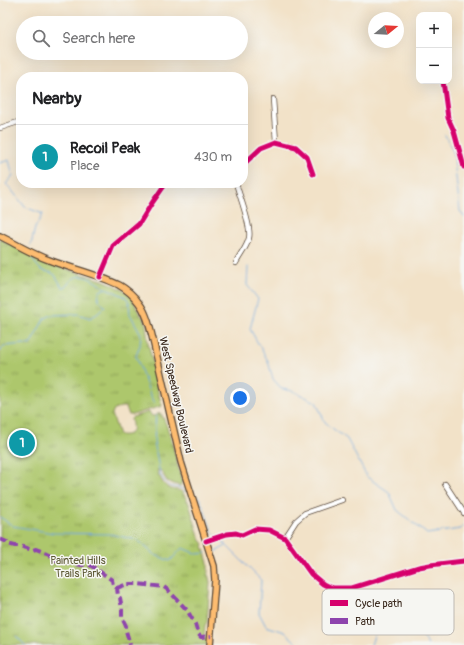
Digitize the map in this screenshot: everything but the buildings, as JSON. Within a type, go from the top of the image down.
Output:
[{"type":"main road","name":"West Speedway Boulevard","points":[[0,236],[48,260],[120,285],[129,292],[143,310],[153,340],[181,462],[214,566],[215,580],[210,645]]},
{"type":"street","points":[[443,84],[448,118],[454,131],[464,167]]},
{"type":"street","points":[[272,99],[276,142]]},
{"type":"street","points":[[0,128],[16,123]]},
{"type":"street","points":[[248,160],[261,148],[276,142],[296,146],[307,157],[313,174]]},
{"type":"street","points":[[100,277],[113,246],[139,224],[162,188]]},
{"type":"street","points":[[236,263],[247,243],[249,236],[247,218],[238,188]]},
{"type":"street","points":[[445,484],[464,513]]},
{"type":"street","points":[[285,538],[296,521],[305,513],[342,500]]},
{"type":"street","points":[[206,541],[227,534],[236,533],[242,535],[255,529],[269,530],[285,538],[311,574],[322,584],[333,588],[352,588],[420,567],[464,561]]},
{"type":"green space","name":"Painted Hills Trails Park","points":[[0,239],[56,266],[102,280],[125,291],[133,299],[143,318],[146,325],[148,343],[162,406],[132,415],[129,415],[126,407],[120,407],[113,411],[112,414],[119,435],[130,434],[132,430],[131,419],[133,417],[149,412],[152,416],[160,413],[163,417],[182,482],[180,486],[167,481],[161,471],[157,470],[167,487],[181,491],[188,501],[200,539],[204,544],[203,546],[208,563],[210,582],[207,622],[205,625],[204,638],[207,639],[207,645],[0,645]]},
{"type":"waterway","points":[[445,135],[454,153],[460,211],[464,217]]},
{"type":"waterway","points":[[0,163],[9,160],[13,176],[6,184],[25,207],[43,214],[35,228],[31,245]]},
{"type":"waterway","points":[[32,257],[41,270],[55,275],[62,287],[65,287],[74,278],[82,276],[105,288]]},
{"type":"waterway","points":[[248,267],[247,285],[258,299],[250,329],[268,361],[273,379],[282,389],[293,391],[316,402],[325,422],[347,439],[367,477],[389,492],[397,510],[427,534],[460,529],[464,526]]},
{"type":"waterway","points":[[0,351],[4,346],[24,344],[30,345],[44,319],[51,315],[78,314],[90,318],[97,314],[105,307],[99,300],[98,296],[100,291],[106,288],[126,297],[129,302],[130,314],[141,334],[140,345],[136,356],[154,403]]},
{"type":"waterway","points":[[156,415],[154,441],[160,474],[169,486],[184,489],[185,492]]},
{"type":"waterway","points":[[197,496],[200,499],[212,531],[216,535]]},
{"type":"waterway","points":[[0,517],[13,526],[53,533],[110,534],[137,540],[155,555],[170,561],[182,548],[197,554],[206,553]]},
{"type":"waterway","points":[[220,539],[261,580],[259,613],[266,626],[285,632],[299,645]]},
{"type":"waterway","points":[[213,551],[217,551],[226,546]]},
{"type":"waterway","points":[[15,635],[25,645]]},
{"type":"waterway","points":[[371,645],[374,635]]},
{"type":"waterway","points":[[422,635],[428,645]]},
{"type":"marked path","points":[[0,539],[8,544],[44,552],[62,563],[68,562],[81,565],[90,565],[112,580],[113,585],[117,588],[118,596],[120,598],[122,618],[126,626],[130,645]]},
{"type":"marked path","points":[[117,588],[127,584],[164,587],[187,610],[195,624],[198,634],[201,637],[211,636]]},
{"type":"cycle path","points":[[443,84],[448,118],[454,131],[464,167]]},
{"type":"cycle path","points":[[248,160],[261,148],[276,142],[296,147],[307,157],[313,174]]},
{"type":"cycle path","points":[[100,277],[113,246],[139,224],[162,188]]},
{"type":"cycle path","points":[[206,541],[227,534],[236,533],[242,535],[255,529],[269,530],[285,538],[311,574],[323,584],[333,588],[352,588],[419,567],[464,561]]},
{"type":"place","name":"Recoil Peak","points":[[22,443]]}]
